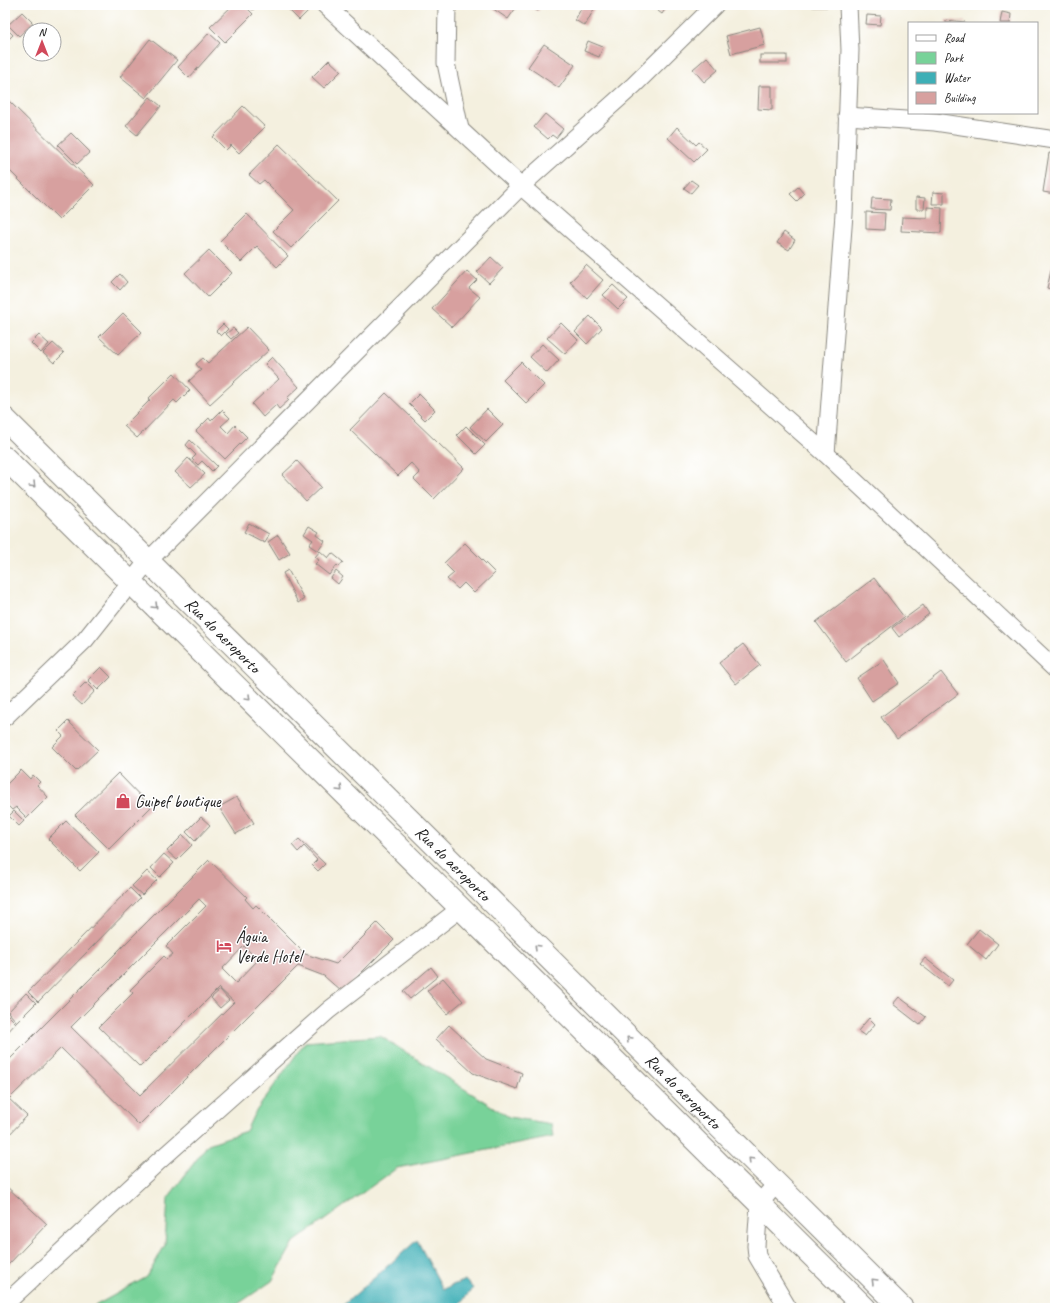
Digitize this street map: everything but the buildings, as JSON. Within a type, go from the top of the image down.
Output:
[{"type":"main road","name":"Rua do aeroporto","points":[[5,419],[902,1308]]},
{"type":"main road","name":"Rua do aeroporto","points":[[5,458],[865,1308]]},
{"type":"street","points":[[325,5],[521,186],[826,454],[1055,669]]},
{"type":"street","points":[[447,5],[446,63],[460,129]]},
{"type":"street","points":[[5,717],[85,640],[132,583],[148,561],[521,186],[634,85],[716,5]]},
{"type":"street","points":[[826,454],[844,214],[850,50],[848,5]]},
{"type":"street","points":[[848,116],[935,122],[1055,140]]},
{"type":"street","points":[[5,1304],[159,1161],[329,1010],[461,908]]},
{"type":"street","points":[[776,1184],[759,1204],[756,1246],[757,1256],[788,1308]]},
{"type":"green space","points":[[380,1036],[509,1117],[551,1124],[553,1137],[397,1168],[294,1242],[272,1281],[232,1308],[91,1308],[147,1277],[165,1245],[168,1198],[208,1144],[246,1131],[254,1114],[305,1042]]},
{"type":"water","points":[[417,1240],[443,1289],[465,1280],[473,1288],[457,1308],[340,1308]]},
{"type":"place","name":"Guipef boutique","points":[[123,801]]},
{"type":"place","name":"Águia Verde Hotel","points":[[224,946]]}]
